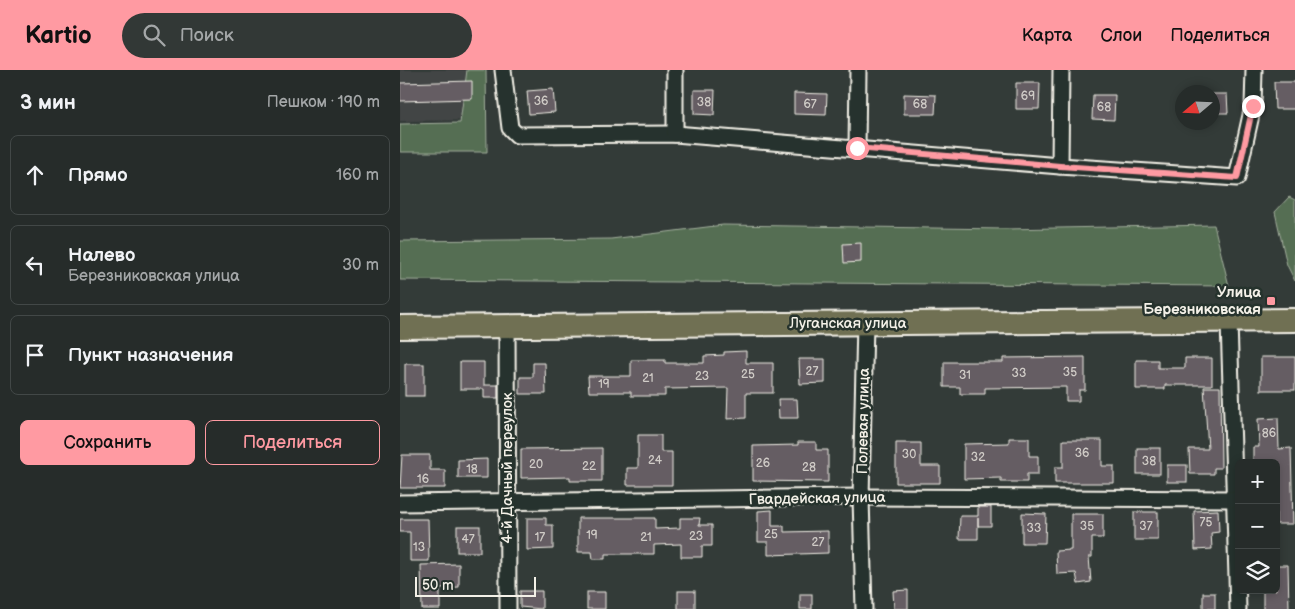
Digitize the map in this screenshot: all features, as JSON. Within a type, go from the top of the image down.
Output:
[{"type":"highway","name":"Луганская улица","points":[[400,326],[1229,322],[1295,320]]},
{"type":"street","points":[[503,70],[510,128],[516,135],[675,134],[1060,166],[1237,178],[1253,106],[1254,70]]},
{"type":"street","points":[[675,70],[675,134]]},
{"type":"street","points":[[857,148],[858,70]]},
{"type":"street","points":[[1060,166],[1061,70]]},
{"type":"street","points":[[1229,322],[1238,609]]},
{"type":"street","name":"Полевая улица","points":[[864,609],[861,497],[865,323]]},
{"type":"street","name":"4-й Дачный переулок","points":[[507,326],[508,609]]},
{"type":"street","name":"Гвардейская улица","points":[[400,503],[861,497],[1234,499]]},
{"type":"shaded area","points":[[400,70],[480,70],[480,120],[400,121]]},
{"type":"green space","points":[[467,70],[486,70],[487,152],[400,152],[400,124],[460,123]]},
{"type":"green space","points":[[1289,197],[1295,200],[1295,281],[1287,265],[1275,212]]},
{"type":"green space","points":[[723,225],[1005,229],[1214,225],[1229,286],[400,280],[400,241],[611,239]]},
{"type":"building","points":[[472,81],[472,99],[400,101],[400,83]]},
{"type":"building","points":[[1274,82],[1295,82],[1295,109],[1275,109]]},
{"type":"building","points":[[1016,83],[1040,83],[1039,109],[1016,109]]},
{"type":"building","points":[[553,89],[555,112],[529,114],[527,91]]},
{"type":"building","points":[[694,90],[715,90],[714,115],[694,114]]},
{"type":"building","points":[[794,93],[827,94],[826,115],[794,114]]},
{"type":"building","points":[[904,94],[936,95],[935,114],[904,114]]},
{"type":"building","points":[[1220,94],[1227,94],[1228,113],[1220,113]]},
{"type":"building","points":[[1093,95],[1115,95],[1114,120],[1092,119]]},
{"type":"building","points":[[861,243],[861,262],[844,263],[843,244]]},
{"type":"building","points":[[746,351],[746,363],[773,363],[773,393],[746,393],[746,418],[727,419],[728,388],[665,389],[665,396],[631,396],[631,392],[589,392],[588,376],[631,376],[631,360],[665,360],[665,363],[704,363],[704,356],[724,355],[724,352]]},
{"type":"building","points":[[1085,357],[1085,390],[1079,390],[1079,401],[1066,401],[1066,387],[985,388],[985,394],[960,394],[960,387],[944,387],[944,362],[1003,362],[1003,358]]},
{"type":"building","points":[[1261,357],[1295,357],[1295,390],[1261,390]]},
{"type":"building","points":[[1185,358],[1212,358],[1212,385],[1165,385],[1165,389],[1136,389],[1136,360],[1158,360],[1158,368],[1185,368]]},
{"type":"building","points":[[799,359],[825,359],[825,383],[800,384]]},
{"type":"building","points":[[460,362],[484,362],[484,385],[498,385],[498,398],[484,398],[484,389],[460,389]]},
{"type":"building","points":[[533,363],[545,363],[546,394],[520,394],[520,377],[533,377]]},
{"type":"building","points":[[405,364],[424,364],[424,396],[405,396]]},
{"type":"building","points":[[1204,387],[1220,387],[1221,468],[1214,468],[1214,474],[1190,474],[1189,449],[1208,449]]},
{"type":"building","points":[[778,399],[797,399],[798,418],[779,418]]},
{"type":"building","points":[[1278,418],[1279,449],[1291,448],[1293,524],[1280,524],[1280,459],[1253,459],[1253,447],[1259,447],[1258,419]]},
{"type":"building","points":[[638,435],[661,435],[661,452],[672,452],[672,485],[627,485],[627,468],[638,468]]},
{"type":"building","points":[[1009,438],[1029,438],[1029,456],[1038,456],[1038,474],[1027,474],[1027,482],[1001,482],[1001,478],[964,479],[964,444],[1009,443]]},
{"type":"building","points":[[1063,440],[1102,440],[1102,466],[1114,466],[1114,483],[1055,483],[1055,467],[1063,467]]},
{"type":"building","points":[[798,442],[816,442],[816,450],[828,450],[828,482],[753,481],[753,446],[798,445]]},
{"type":"building","points":[[896,443],[921,443],[921,466],[940,466],[940,483],[896,483]]},
{"type":"building","points":[[602,448],[602,481],[570,481],[570,477],[521,478],[521,449]]},
{"type":"building","points":[[1137,448],[1160,448],[1160,474],[1137,474]]},
{"type":"building","points":[[402,455],[430,455],[430,470],[445,470],[445,488],[400,488]]},
{"type":"building","points":[[487,459],[487,478],[458,478],[458,460]]},
{"type":"building","points":[[1167,465],[1187,465],[1187,482],[1167,482]]},
{"type":"building","points":[[978,507],[991,507],[991,526],[978,526],[978,539],[959,539],[960,516],[978,516]]},
{"type":"building","points":[[772,510],[772,526],[784,526],[784,532],[828,531],[828,553],[768,555],[768,542],[758,542],[758,511]]},
{"type":"building","points":[[1218,510],[1219,532],[1211,533],[1212,549],[1195,550],[1194,511]]},
{"type":"building","points":[[1134,512],[1158,512],[1158,540],[1134,540]]},
{"type":"building","points":[[1022,513],[1046,514],[1045,543],[1022,543]]},
{"type":"building","points":[[1071,514],[1103,514],[1103,538],[1092,538],[1092,557],[1089,557],[1091,582],[1078,584],[1076,573],[1057,574],[1056,551],[1071,550]]},
{"type":"building","points":[[527,518],[546,518],[546,525],[553,525],[553,549],[527,550]]},
{"type":"building","points":[[578,518],[655,518],[655,529],[680,528],[680,518],[700,518],[699,525],[712,525],[712,546],[702,546],[702,557],[681,557],[681,544],[654,545],[654,554],[605,554],[605,559],[593,559],[592,552],[578,552]]},
{"type":"building","points":[[400,519],[428,519],[429,561],[410,561],[410,532],[400,532]]},
{"type":"building","points":[[457,526],[480,526],[480,552],[457,552]]},
{"type":"building","points":[[459,564],[459,587],[440,588],[440,609],[422,609],[421,565]]},
{"type":"building","points":[[1280,565],[1288,565],[1289,609],[1263,609],[1263,594],[1280,594]]},
{"type":"building","points":[[908,590],[908,609],[894,609],[893,591]]},
{"type":"building","points":[[520,591],[542,591],[542,609],[520,607]]},
{"type":"building","points":[[678,591],[695,591],[695,609],[678,609]]},
{"type":"building","points":[[587,592],[605,592],[605,609],[587,609]]},
{"type":"building","points":[[1203,593],[1215,593],[1215,609],[1203,609]]},
{"type":"building","points":[[800,594],[812,594],[812,609],[800,609]]},
{"type":"place","name":"Улица Березниковская","points":[[1271,301]]},
{"type":"route","points":[[857,148],[1060,166],[1237,178],[1253,106]]}]
